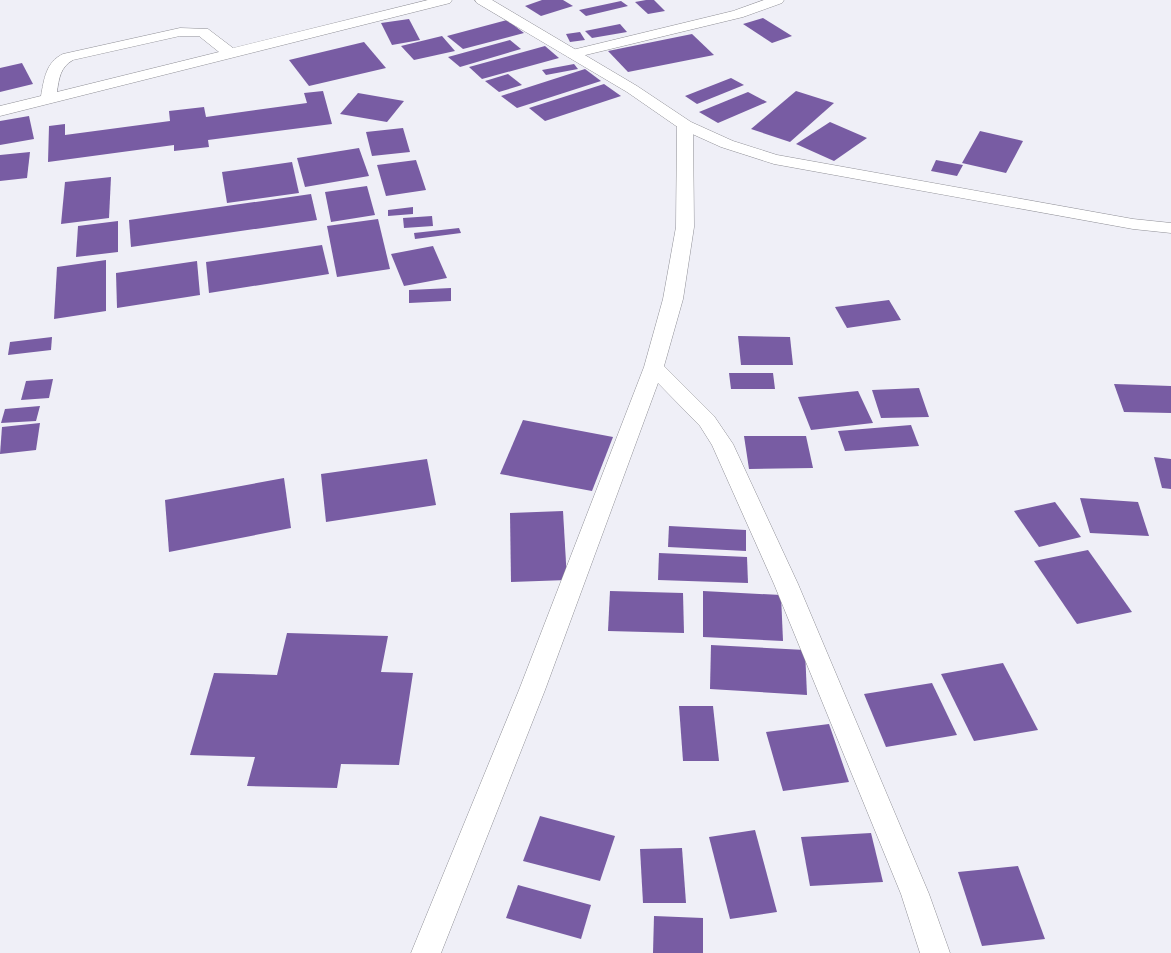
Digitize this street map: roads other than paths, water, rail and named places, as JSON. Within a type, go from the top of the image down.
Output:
[{"type":"street","points":[[0,111],[445,0]]},
{"type":"street","points":[[482,0],[632,89],[685,125],[727,144],[774,159],[1133,224],[1171,228]]},
{"type":"street","points":[[573,54],[738,14],[777,0]]},
{"type":"street","points":[[48,99],[58,61],[68,57],[180,32],[198,31],[202,32],[231,54]]},
{"type":"street","points":[[426,953],[532,690],[654,367],[672,299],[685,227],[685,125]]},
{"type":"street","points":[[654,367],[707,421],[722,444],[786,584],[915,894],[935,953]]}]
